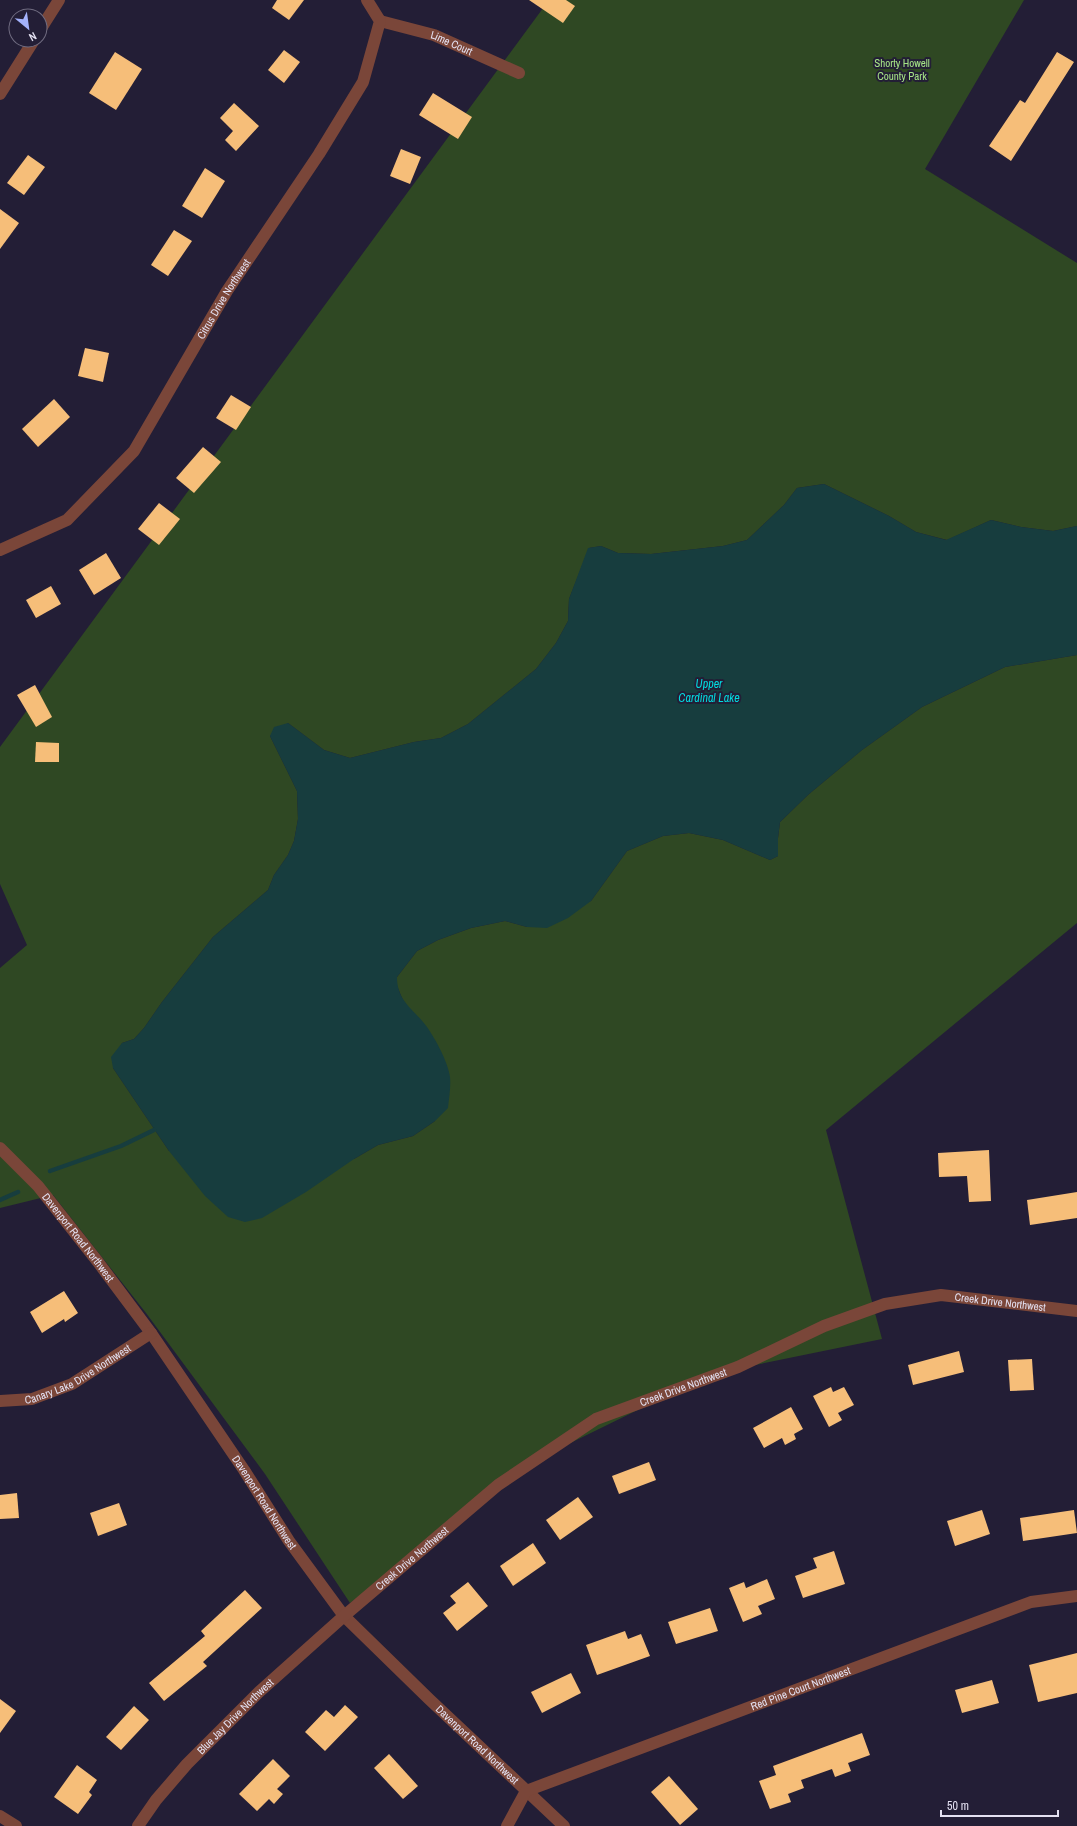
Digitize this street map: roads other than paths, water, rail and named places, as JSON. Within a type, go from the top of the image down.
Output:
[{"type":"street","points":[[48,17],[59,0]]},
{"type":"street","points":[[367,0],[380,21]]},
{"type":"street","name":"Lime Court","points":[[380,21],[434,35],[520,73]]},
{"type":"street","name":"Citrus Drive Northwest","points":[[0,550],[67,520],[134,451],[226,291],[319,154],[362,82],[380,21]]},
{"type":"street","points":[[0,94],[29,48]]},
{"type":"street","name":"Davenport Road Northwest","points":[[0,1148],[38,1186],[98,1262],[151,1333],[244,1470],[289,1541],[344,1616],[564,1826]]},
{"type":"street","name":"Creek Drive Northwest","points":[[344,1616],[498,1485],[596,1419],[738,1367],[824,1326],[885,1304],[941,1295],[1077,1311]]},
{"type":"street","name":"Canary Lake Drive Northwest","points":[[0,1401],[32,1399],[72,1384],[151,1333]]},
{"type":"street","name":"Red Pine Court Northwest","points":[[526,1791],[1031,1602],[1077,1596]]},
{"type":"street","name":"Blue Jay Drive Northwest","points":[[138,1826],[156,1800],[187,1764],[259,1692],[344,1616]]},
{"type":"street","points":[[507,1826],[526,1791]]},
{"type":"street","points":[[0,1816],[16,1826]]},
{"type":"water","name":"Upper Cardinal Lake","points":[[824,484],[889,516],[916,532],[946,540],[991,520],[1021,527],[1053,531],[1077,526],[1077,655],[1005,667],[922,707],[862,750],[809,794],[780,822],[778,856],[770,860],[723,840],[689,833],[663,836],[627,851],[591,901],[568,918],[547,928],[527,927],[505,921],[471,928],[438,940],[417,951],[397,977],[398,986],[403,999],[427,1027],[444,1058],[450,1077],[448,1108],[435,1121],[413,1136],[378,1145],[354,1159],[306,1192],[262,1218],[245,1222],[228,1217],[205,1196],[169,1151],[113,1068],[111,1057],[122,1043],[134,1039],[144,1028],[162,1002],[213,937],[268,890],[274,875],[288,855],[294,841],[298,819],[297,791],[270,736],[274,727],[288,723],[324,750],[350,758],[414,742],[441,738],[468,724],[536,669],[556,643],[568,621],[569,599],[588,548],[601,546],[618,553],[651,554],[723,546],[747,540],[784,505],[797,488]]},
{"type":"waterway","points":[[50,1171],[121,1146],[154,1130]]},
{"type":"waterway","points":[[0,1200],[18,1192]]},
{"type":"park label","name":"Shorty Howell County Park","points":[[902,69]]}]
